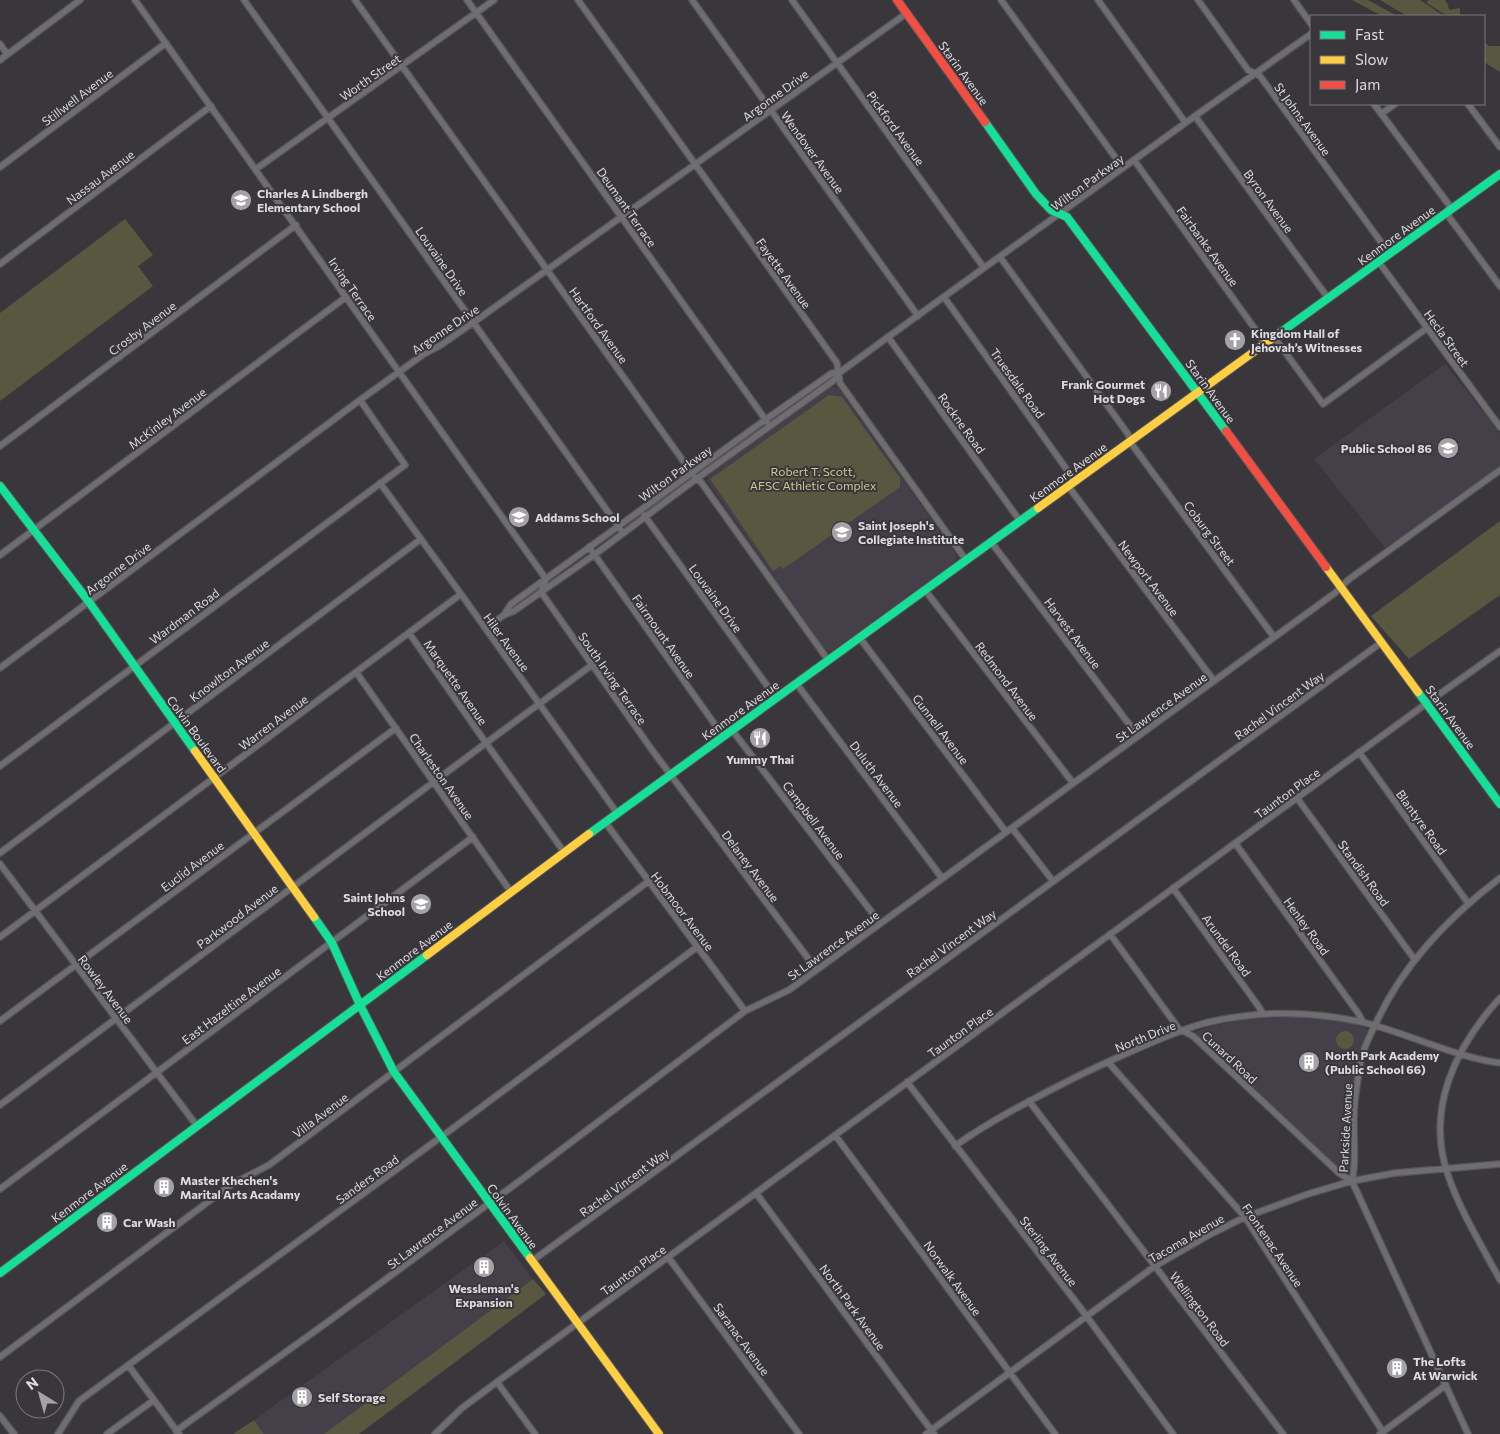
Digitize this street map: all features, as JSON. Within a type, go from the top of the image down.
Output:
[{"type":"street","points":[[0,60],[80,0]]},
{"type":"street","name":"Irving Terrace","points":[[135,0],[546,578]]},
{"type":"street","name":"Louvaine Drive","points":[[244,0],[623,533]]},
{"type":"street","name":"Hartford Avenue","points":[[355,0],[696,479],[701,482],[828,660]]},
{"type":"street","name":"Deumant Terrace","points":[[467,0],[770,426]]},
{"type":"street","name":"Worth Street","points":[[256,170],[494,0]]},
{"type":"street","name":"Fayette Avenue","points":[[578,0],[837,363],[840,383],[966,560]]},
{"type":"street","name":"Wendover Avenue","points":[[692,0],[918,316]]},
{"type":"street","name":"Pickford Avenue","points":[[792,0],[984,268]]},
{"type":"street","name":"Starin Avenue","points":[[897,0],[1036,194],[1051,210],[1066,217],[1198,392],[1500,804]]},
{"type":"street","points":[[1001,0],[1122,168]]},
{"type":"street","points":[[1098,0],[1186,122]]},
{"type":"street","name":"St Johns Avenue","points":[[1198,0],[1248,70],[1260,76],[1390,253]]},
{"type":"street","points":[[1294,0],[1310,23]]},
{"type":"street","name":"Argonne Drive","points":[[0,668],[360,400],[424,354],[441,345],[474,322],[907,13]]},
{"type":"street","points":[[1195,116],[1310,35]]},
{"type":"street","name":"Stillwell Avenue","points":[[0,166],[166,43]]},
{"type":"street","points":[[0,44],[8,54]]},
{"type":"street","points":[[1375,105],[1448,205],[1450,217],[1500,286]]},
{"type":"street","points":[[1382,114],[1394,105]]},
{"type":"street","points":[[1469,105],[1500,148]]},
{"type":"street","name":"Nassau Avenue","points":[[0,264],[211,106]]},
{"type":"street","name":"Wilton Parkway","points":[[486,628],[504,615],[514,611],[646,518],[696,479],[833,381],[839,373],[888,337],[1195,116]]},
{"type":"street","name":"Byron Avenue","points":[[1195,116],[1328,298]]},
{"type":"street","name":"Fairbanks Avenue","points":[[1134,160],[1265,343]]},
{"type":"street","name":"Kenmore Avenue","points":[[0,1273],[617,813],[1500,174]]},
{"type":"street","name":"Crosby Avenue","points":[[0,446],[296,226]]},
{"type":"street","points":[[1000,257],[1128,434],[1131,441]]},
{"type":"street","name":"Hecla Street","points":[[1378,261],[1500,427]]},
{"type":"street","name":"McKinley Avenue","points":[[0,555],[346,297]]},
{"type":"street","name":"Truesdale Road","points":[[944,297],[1075,481]]},
{"type":"street","points":[[1274,337],[1323,404],[1427,328]]},
{"type":"street","name":"Rockne Road","points":[[888,337],[1020,521]]},
{"type":"street","name":"Wilton Parkway","points":[[504,615],[511,604],[640,510],[832,373],[839,373]]},
{"type":"street","name":"Wardman Road","points":[[0,766],[405,464],[360,400]]},
{"type":"street","name":"Coburg Street","points":[[1131,441],[1274,637]]},
{"type":"street","name":"St Lawrence Avenue","points":[[177,1432],[489,1203],[745,1011],[783,993],[1335,593],[1354,576],[1500,470]]},
{"type":"street","name":"Hiler Avenue","points":[[380,483],[486,628],[617,813]]},
{"type":"street","name":"Colvin Boulevard","points":[[0,486],[89,602],[332,942],[360,1005]]},
{"type":"street","name":"Newport Avenue","points":[[1068,486],[1214,681]]},
{"type":"street","name":"Louvaine Drive","points":[[640,510],[776,698]]},
{"type":"street","name":"Knowlton Avenue","points":[[0,853],[421,540]]},
{"type":"street","name":"Harvest Avenue","points":[[991,542],[1138,736]]},
{"type":"street","name":"Fairmount Avenue","points":[[589,548],[723,736]]},
{"type":"street","points":[[541,592],[546,578]]},
{"type":"street","name":"Redmond Avenue","points":[[925,590],[1073,783]]},
{"type":"street","name":"South Irving Terrace","points":[[541,592],[670,775]]},
{"type":"street","name":"Warren Avenue","points":[[0,937],[461,594]]},
{"type":"street","name":"Marquette Avenue","points":[[409,633],[564,852]]},
{"type":"street","name":"Gunnell Avenue","points":[[859,638],[1009,830],[1053,881]]},
{"type":"street","name":"Rachel Vincent Way","points":[[532,1261],[1382,642]]},
{"type":"street","name":"Taunton Place","points":[[435,1434],[462,1408],[577,1323],[1500,651]]},
{"type":"street","name":"Parkwood Avenue","points":[[0,1105],[592,665]]},
{"type":"street","name":"Charleston Avenue","points":[[356,672],[512,892]]},
{"type":"street","name":"Duluth Avenue","points":[[796,683],[942,878]]},
{"type":"street","name":"Euclid Avenue","points":[[0,1021],[396,728]]},
{"type":"street","name":"Campbell Avenue","points":[[732,730],[880,923]]},
{"type":"street","name":"Blantyre Road","points":[[1359,752],[1468,903]]},
{"type":"street","name":"Delaney Avenue","points":[[670,775],[816,969]]},
{"type":"street","name":"Standish Road","points":[[1297,798],[1415,960]]},
{"type":"street","name":"Hobmoor Avenue","points":[[605,822],[745,1011]]},
{"type":"street","name":"East Hazeltine Avenue","points":[[0,1188],[473,837]]},
{"type":"street","name":"Henley Road","points":[[1235,843],[1363,1022]]},
{"type":"street","name":"Rowley Avenue","points":[[0,864],[197,1126]]},
{"type":"street","name":"Parkside Avenue","points":[[1468,1434],[1352,1181],[1354,1170],[1354,1116],[1359,1068],[1363,1053],[1374,1025],[1387,1001],[1415,960],[1441,930],[1468,903],[1500,878]]},
{"type":"street","name":"Villa Avenue","points":[[0,1357],[232,1184],[265,1168],[648,882]]},
{"type":"street","name":"Arundel Road","points":[[1173,888],[1263,1014]]},
{"type":"street","name":"Cunard Road","points":[[1110,934],[1178,1027],[1193,1036],[1339,1173],[1352,1181]]},
{"type":"street","name":"Sanders Road","points":[[58,1434],[79,1401],[441,1137],[697,947]]},
{"type":"street","points":[[1500,998],[1460,1053],[1448,1078],[1442,1106],[1440,1132],[1446,1168],[1453,1188],[1500,1280]]},
{"type":"street","name":"Colvin Avenue","points":[[360,1005],[394,1072],[659,1434]]},
{"type":"street","name":"North Drive","points":[[955,1146],[1029,1101],[1108,1062],[1204,1024],[1263,1014],[1314,1015],[1374,1025]]},
{"type":"street","points":[[1374,1025],[1460,1053],[1500,1063]]},
{"type":"street","name":"Frontenac Avenue","points":[[1108,1062],[1245,1217],[1382,1433]]},
{"type":"street","name":"Sterling Avenue","points":[[907,1082],[1086,1316],[1173,1434]]},
{"type":"street","name":"Wellington Road","points":[[1029,1101],[1283,1434]]},
{"type":"street","name":"Norwalk Avenue","points":[[835,1135],[1055,1434]]},
{"type":"street","name":"Tacoma Avenue","points":[[931,1433],[1155,1266],[1245,1217],[1308,1194],[1352,1181],[1395,1172],[1500,1164]]},
{"type":"street","name":"North Park Avenue","points":[[756,1193],[931,1433]]},
{"type":"street","name":"Saranac Avenue","points":[[668,1257],[799,1434]]},
{"type":"street","points":[[128,1365],[177,1432]]},
{"type":"street","points":[[497,1382],[535,1434]]},
{"type":"street","points":[[1382,1433],[1446,1385]]},
{"type":"street","points":[[107,1434],[154,1400]]},
{"type":"street","points":[[0,1416],[14,1434]]},
{"type":"shaded area","points":[[1445,364],[1500,433],[1500,465],[1385,548],[1314,459]]},
{"type":"shaded area","name":"Saint Joseph's Collegiate Institute","points":[[831,387],[838,388],[957,556],[955,562],[830,652],[825,649],[707,481],[708,476]]},
{"type":"shaded area","points":[[1297,1017],[1349,1022],[1368,1029],[1357,1067],[1351,1104],[1351,1172],[1349,1176],[1341,1171],[1196,1033],[1206,1028],[1241,1020]]},
{"type":"shaded area","points":[[504,1241],[533,1279],[324,1434],[264,1434],[254,1420]]},
{"type":"green space","points":[[1352,0],[1368,0],[1395,15],[1380,15]]},
{"type":"green space","points":[[1380,0],[1420,0],[1442,15],[1405,15]]},
{"type":"green space","points":[[1428,0],[1445,0],[1449,10],[1460,8],[1460,15],[1445,15],[1427,3]]},
{"type":"green space","points":[[1485,43],[1489,46],[1500,46],[1500,72],[1485,63]]},
{"type":"green space","points":[[125,219],[153,255],[138,266],[153,286],[0,401],[0,313]]},
{"type":"green space","name":"Robert T. Scott, AFSC Athletic Complex","points":[[829,395],[842,397],[900,478],[900,487],[783,569],[780,566],[773,571],[710,479]]},
{"type":"green space","points":[[1500,521],[1500,595],[1409,659],[1371,616]]},
{"type":"green space","points":[[1345,1031],[1351,1034],[1354,1040],[1351,1046],[1345,1049],[1339,1046],[1336,1040],[1339,1034]]},
{"type":"green space","points":[[533,1279],[546,1294],[359,1434],[324,1434]]},
{"type":"green space","points":[[254,1420],[264,1434],[233,1434]]},
{"type":"traffic: fast","points":[[985,122],[1036,194],[1051,210],[1067,217],[1226,431]]},
{"type":"traffic: fast","points":[[1277,335],[1500,174]]},
{"type":"traffic: fast","points":[[0,486],[89,602],[195,751]]},
{"type":"traffic: fast","points":[[589,834],[1038,508]]},
{"type":"traffic: fast","points":[[1418,692],[1500,804]]},
{"type":"traffic: fast","points":[[314,917],[332,943],[360,1005],[394,1072],[530,1258]]},
{"type":"traffic: fast","points":[[0,1273],[427,955]]},
{"type":"traffic: slow","points":[[1038,508],[1277,335]]},
{"type":"traffic: slow","points":[[1326,567],[1418,692]]},
{"type":"traffic: slow","points":[[195,751],[314,917]]},
{"type":"traffic: slow","points":[[427,955],[589,834]]},
{"type":"traffic: slow","points":[[530,1258],[659,1434]]},
{"type":"traffic: jam","points":[[897,0],[985,122]]},
{"type":"traffic: jam","points":[[1226,431],[1326,567]]},
{"type":"place","name":"Charles A Lindbergh Elementary School","points":[[241,200]]},
{"type":"place","name":"Kingdom Hall of Jehovah’s Witnesses","points":[[1235,340]]},
{"type":"place","name":"Frank Gourmet Hot Dogs","points":[[1161,391]]},
{"type":"place","name":"Public School 86","points":[[1448,448]]},
{"type":"place","name":"Addams School","points":[[519,517]]},
{"type":"place","name":"Saint Joseph's Collegiate Institute","points":[[842,532]]},
{"type":"place","name":"Yummy Thai","points":[[760,738]]},
{"type":"place","name":"Saint Johns School","points":[[421,904]]},
{"type":"place","name":"North Park Academy (Public School 66)","points":[[1309,1062]]},
{"type":"place","name":"Master Khechen's Marital Arts Acadamy","points":[[164,1187]]},
{"type":"place","name":"Car Wash","points":[[107,1222]]},
{"type":"place","name":"Wessleman's Expansion","points":[[484,1267]]},
{"type":"place","name":"The Lofts At Warwick","points":[[1397,1368]]},
{"type":"place","name":"Self Storage","points":[[302,1397]]}]
